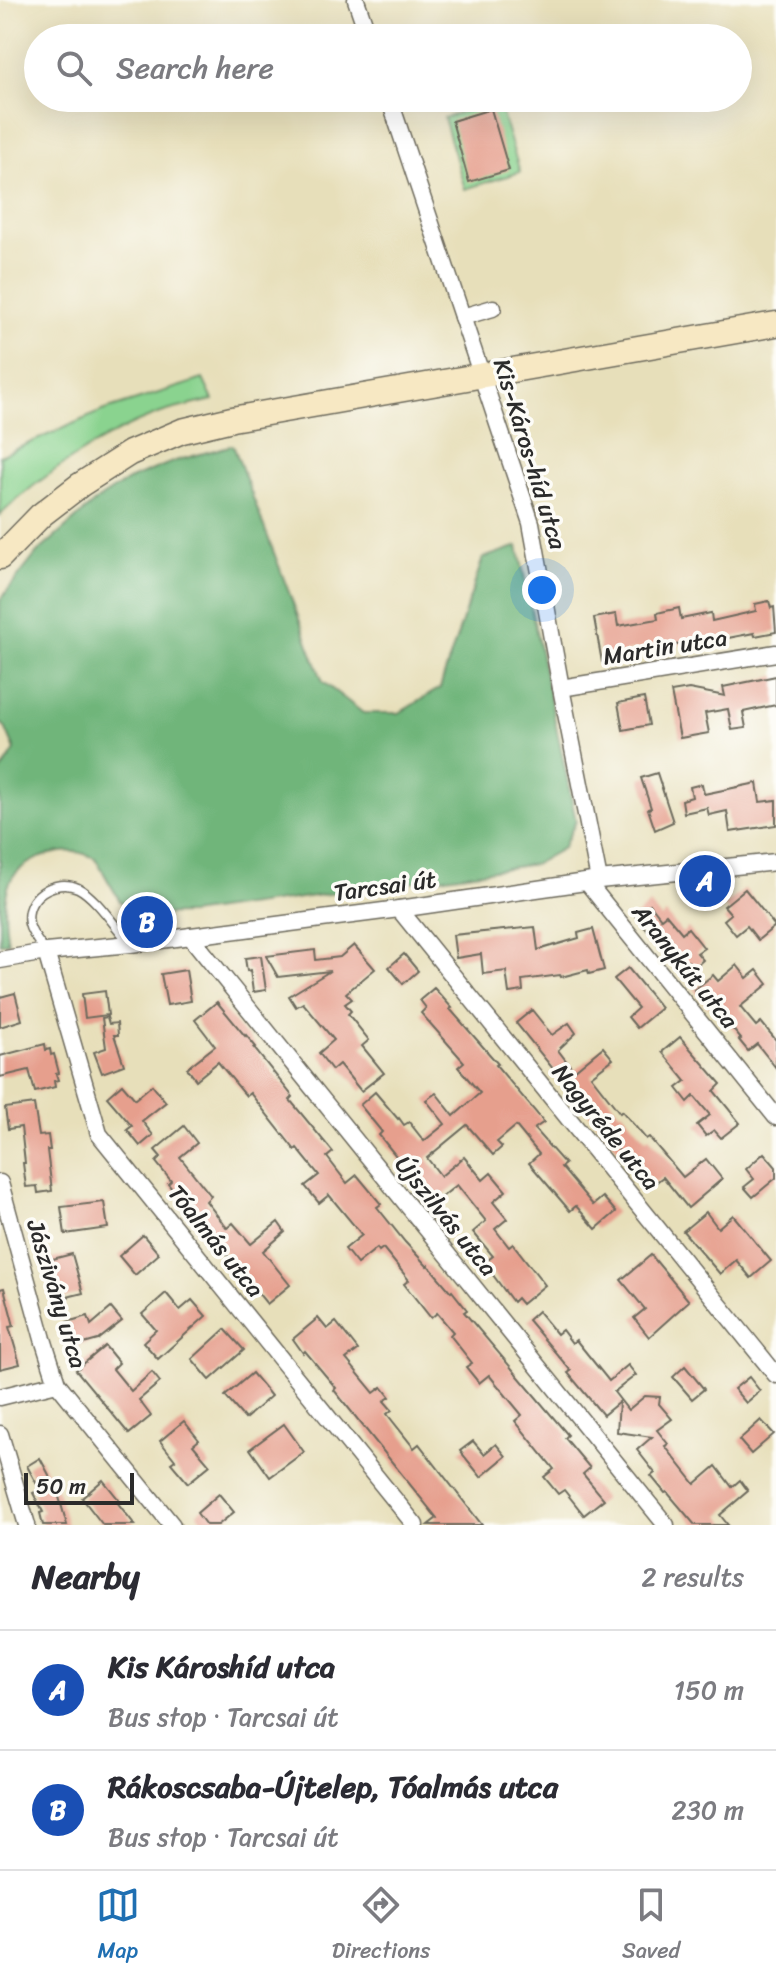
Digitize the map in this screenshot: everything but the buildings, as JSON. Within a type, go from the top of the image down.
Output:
[{"type":"main road","points":[[0,557],[41,515],[80,485],[130,453],[182,431],[232,419],[776,324]]},
{"type":"street","points":[[356,0],[364,24]]},
{"type":"street","name":"Kis-Káros-híd utca","points":[[394,112],[531,523],[593,881]]},
{"type":"street","points":[[462,317],[493,308]]},
{"type":"street","name":"Martin utca","points":[[561,688],[776,653]]},
{"type":"street","name":"Tarcsai út","points":[[0,960],[593,881],[776,862]]},
{"type":"street","name":"Aranykút utca","points":[[593,881],[776,1117]]},
{"type":"street","name":"Nagyréde utca","points":[[399,909],[776,1375]]},
{"type":"street","name":"Újszilvás utca","points":[[190,936],[666,1525]]},
{"type":"street","name":"Tóalmás utca","points":[[46,952],[99,1134],[415,1525]]},
{"type":"street","name":"Jászivány utca","points":[[0,1183],[57,1383],[172,1525]]},
{"type":"street","points":[[0,1397],[57,1383]]},
{"type":"street","points":[[0,1434],[27,1525]]},
{"type":"lane","points":[[46,952],[28,924],[31,905],[37,895],[56,885],[80,889],[97,902],[130,944]]},
{"type":"green space","points":[[463,112],[501,112],[520,172],[465,189],[444,118]]},
{"type":"green space","points":[[203,379],[213,400],[164,412],[99,442],[55,470],[0,515],[0,456],[102,411]]},
{"type":"green space","points":[[233,445],[323,682],[363,713],[399,713],[440,688],[483,558],[518,546],[576,821],[563,848],[535,864],[190,914],[135,915],[120,901],[95,858],[69,851],[52,854],[27,864],[14,875],[6,899],[8,943],[0,943],[0,773],[15,750],[0,722],[0,600],[37,553],[96,501],[128,480],[175,461]]},
{"type":"place","name":"Kis Károshíd utca","points":[[705,881]]},
{"type":"place","name":"Rákoscsaba-Újtelep, Tóalmás utca","points":[[147,922]]}]
